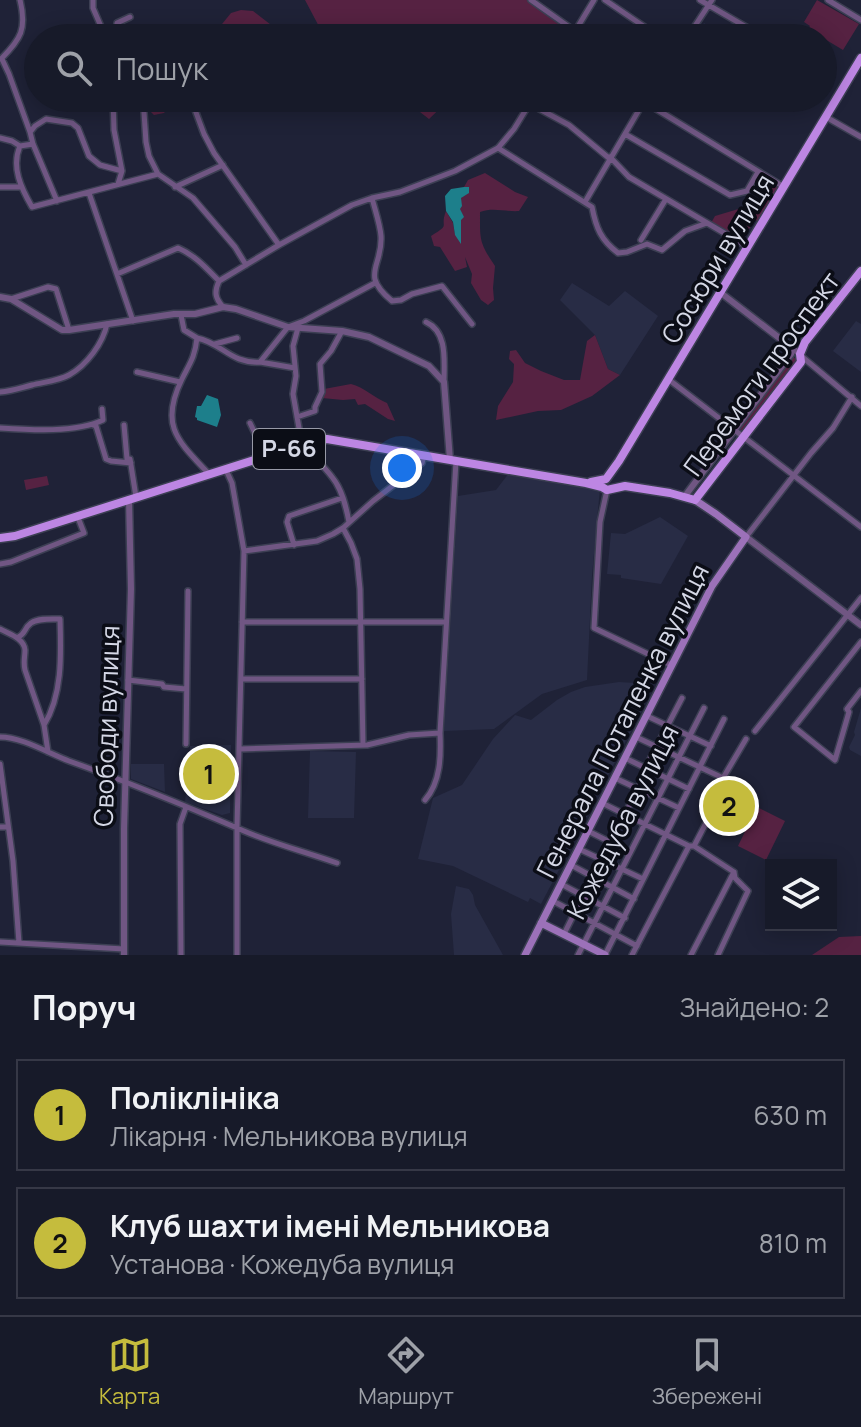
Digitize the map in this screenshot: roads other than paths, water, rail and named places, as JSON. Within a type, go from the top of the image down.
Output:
[{"type":"main road","name":"Сосюри вулиця","points":[[837,98],[861,58]]},
{"type":"main road","name":"Сосюри вулиця","points":[[607,484],[829,112]]},
{"type":"main road","name":"Перемоги проспект","points":[[690,498],[739,434],[801,362],[795,354],[861,271]]},
{"type":"main road","name":"Р-66","points":[[0,538],[15,536],[327,439],[690,498]]},
{"type":"main road","points":[[690,498],[746,537]]},
{"type":"main road","name":"Генерала Потапенка вулиця","points":[[525,955],[669,664],[712,586],[746,537]]},
{"type":"main road","points":[[541,923],[605,955]]},
{"type":"street","points":[[20,0],[23,30],[17,42],[1,59],[57,201]]},
{"type":"street","points":[[93,0],[100,24]]},
{"type":"street","points":[[531,0],[565,24]]},
{"type":"street","points":[[579,24],[594,0]]},
{"type":"street","points":[[605,0],[640,24]]},
{"type":"street","points":[[700,0],[710,2],[744,24]]},
{"type":"street","points":[[828,0],[861,20]]},
{"type":"street","points":[[696,24],[710,2]]},
{"type":"street","points":[[117,24],[130,17]]},
{"type":"street","points":[[113,112],[122,171],[118,184]]},
{"type":"street","points":[[144,112],[149,156],[158,174],[193,198],[235,247],[246,265]]},
{"type":"street","points":[[196,112],[204,134],[223,165],[279,245]]},
{"type":"street","points":[[223,307],[215,294],[218,284],[246,265],[352,205],[415,187],[455,171],[498,148],[525,112]]},
{"type":"street","points":[[549,112],[610,158],[629,177],[748,247]]},
{"type":"street","points":[[585,202],[636,112]]},
{"type":"street","points":[[663,112],[784,187]]},
{"type":"street","points":[[826,117],[861,137]]},
{"type":"street","points":[[30,132],[46,119],[72,123],[78,128],[89,156],[100,165],[122,171]]},
{"type":"street","points":[[625,134],[730,195],[747,191],[758,172]]},
{"type":"street","points":[[0,138],[20,146],[33,144]]},
{"type":"street","points":[[20,146],[15,157],[21,187],[32,207],[158,174]]},
{"type":"street","points":[[498,148],[592,207],[597,230],[609,247],[618,253],[647,244],[662,250],[685,231],[707,223]]},
{"type":"street","points":[[175,187],[223,165]]},
{"type":"street","points":[[0,187],[21,187]]},
{"type":"street","points":[[89,193],[133,321]]},
{"type":"street","points":[[372,198],[381,236],[374,268],[375,283],[392,301],[442,286],[472,324]]},
{"type":"street","points":[[641,240],[666,199]]},
{"type":"street","points":[[117,274],[178,248],[200,262],[218,284]]},
{"type":"street","points":[[260,362],[288,327],[375,283]]},
{"type":"street","points":[[11,299],[48,287],[56,289],[69,330]]},
{"type":"street","points":[[721,293],[861,406]]},
{"type":"street","points":[[0,297],[11,299],[61,329],[69,330],[174,314],[195,314],[223,307],[236,309],[288,327],[342,331],[381,342],[429,366],[444,382]]},
{"type":"street","points":[[181,315],[184,330],[241,361],[295,368]]},
{"type":"street","points":[[425,800],[432,793],[437,778],[441,750],[453,461],[441,337],[437,329],[426,322]]},
{"type":"street","points":[[0,392],[16,391],[68,376],[96,348],[107,324]]},
{"type":"street","points":[[298,327],[293,340],[296,376],[293,394],[297,417],[305,444],[335,482],[349,523]]},
{"type":"street","points":[[297,417],[315,411],[322,392],[320,364],[342,331]]},
{"type":"street","points":[[197,338],[195,355],[180,382],[171,408],[172,425],[182,445],[209,475]]},
{"type":"street","points":[[214,345],[237,338]]},
{"type":"street","points":[[137,372],[180,382]]},
{"type":"street","points":[[668,379],[861,527]]},
{"type":"street","name":"Генерала Потапенка вулиця","points":[[746,537],[833,428],[852,397]]},
{"type":"street","points":[[0,428],[54,429],[93,425],[103,420],[102,409]]},
{"type":"street","points":[[250,423],[266,456]]},
{"type":"street","points":[[93,425],[96,426],[106,459],[131,463]]},
{"type":"street","points":[[124,425],[133,498]]},
{"type":"street","points":[[244,551],[317,541],[343,528],[422,463],[424,456]]},
{"type":"street","points":[[226,470],[232,483],[244,551],[237,955]]},
{"type":"street","name":"Сосюри вулиця","points":[[607,484],[600,522],[594,628],[669,664]]},
{"type":"street","name":"Свободи вулиця","points":[[124,952],[124,829],[133,498]]},
{"type":"street","points":[[294,545],[287,522],[289,516],[342,498]]},
{"type":"street","points":[[0,564],[84,533],[77,515]]},
{"type":"street","points":[[343,528],[357,559],[363,745]]},
{"type":"street","points":[[746,537],[861,625]]},
{"type":"street","points":[[186,744],[188,591]]},
{"type":"street","points":[[755,731],[861,598]]},
{"type":"street","points":[[17,638],[35,621],[60,619],[59,677],[50,715],[44,725]]},
{"type":"street","points":[[242,622],[446,622]]},
{"type":"street","points":[[0,629],[17,638],[24,646],[23,662],[44,725],[48,753]]},
{"type":"street","points":[[861,642],[794,727],[835,760],[849,712],[847,709],[861,691]]},
{"type":"street","points":[[242,679],[362,679]]},
{"type":"street","points":[[128,680],[186,689]]},
{"type":"street","name":"Кожедуба вулиця","points":[[625,814],[682,698]]},
{"type":"street","name":"Кожедуба вулиця","points":[[578,955],[704,708]]},
{"type":"street","points":[[646,715],[711,746]]},
{"type":"street","name":"Кожедуба вулиця","points":[[605,955],[724,719]]},
{"type":"street","points":[[240,749],[363,745],[409,735],[440,733]]},
{"type":"street","points":[[632,955],[728,781],[635,736]]},
{"type":"street","points":[[0,737],[17,740],[337,863]]},
{"type":"street","points":[[723,778],[746,739]]},
{"type":"street","points":[[624,758],[689,789]]},
{"type":"street","points":[[0,764],[19,943]]},
{"type":"street","points":[[614,778],[679,808]]},
{"type":"street","points":[[602,803],[692,846],[734,872],[735,878],[748,891],[718,955]]},
{"type":"street","points":[[181,955],[180,824],[186,807]]},
{"type":"street","points":[[0,827],[8,827]]},
{"type":"street","points":[[588,831],[630,852]]},
{"type":"street","name":"Кожедуба вулиця","points":[[564,934],[610,842]]},
{"type":"street","points":[[579,848],[643,879]]},
{"type":"street","points":[[571,865],[634,899]]},
{"type":"street","points":[[691,955],[734,872]]},
{"type":"street","points":[[561,884],[625,918]]},
{"type":"street","points":[[553,901],[637,946]]},
{"type":"street","points":[[0,942],[124,952]]},
{"type":"place","name":"Поліклініка","points":[[209,774]]},
{"type":"place","name":"Клуб шахти імені Мельникова","points":[[729,806]]}]
